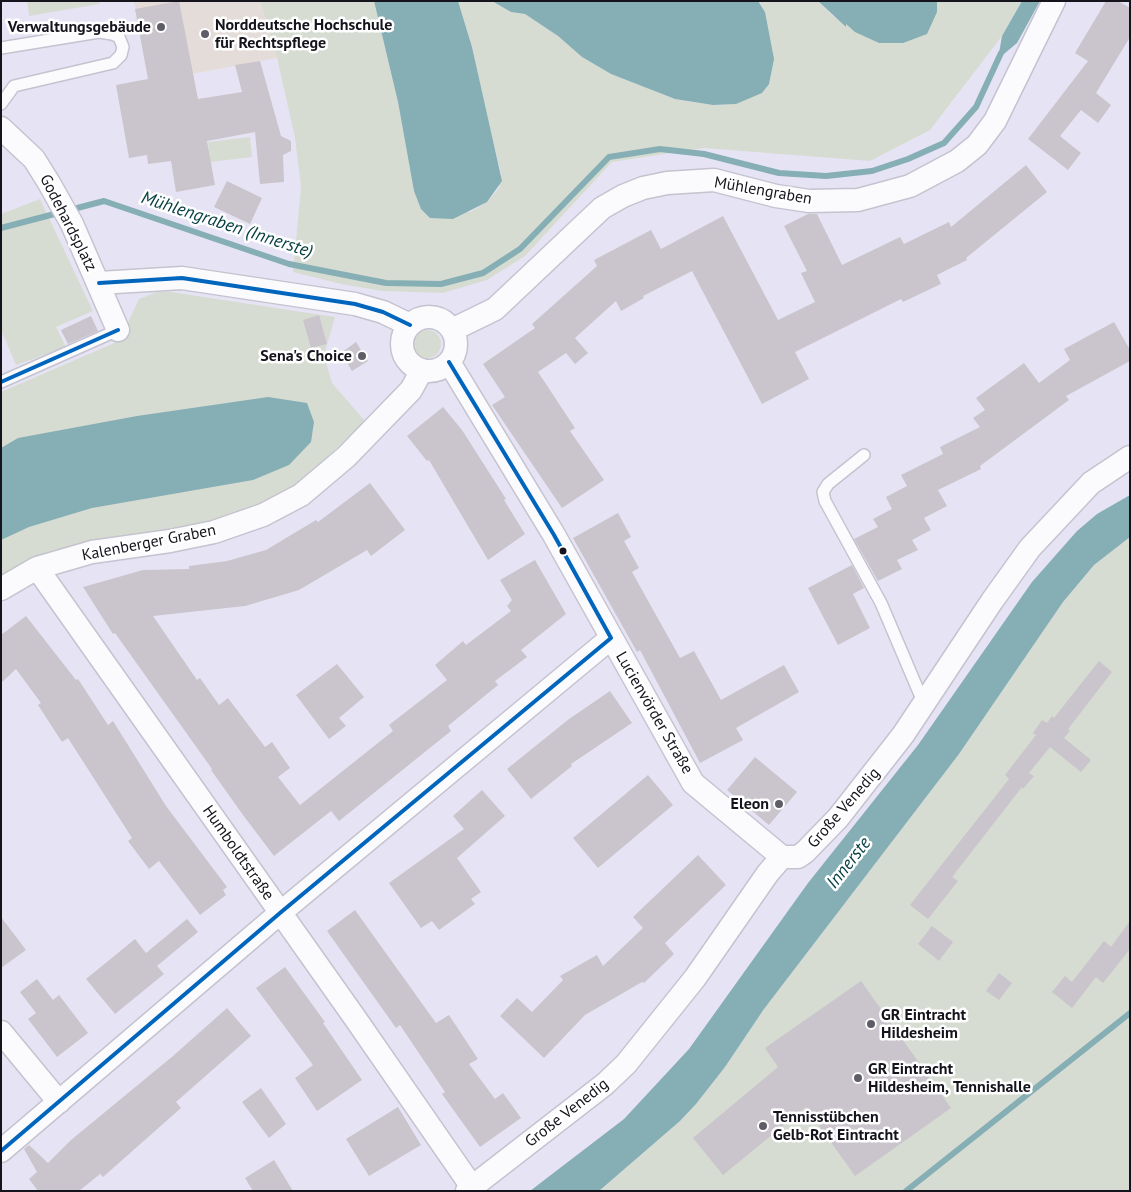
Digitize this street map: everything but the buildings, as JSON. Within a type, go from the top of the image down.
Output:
[{"type":"street","name":"Mühlengraben","points":[[452,330],[495,309],[602,208],[623,196],[644,188],[667,183],[714,180],[776,196],[809,201],[858,200],[910,186],[956,161],[978,145],[995,121],[1054,1]]},
{"type":"street","name":"Godehardsplatz","points":[[1,128],[34,159],[72,224],[99,284],[182,278],[355,304],[383,312],[410,325]]},
{"type":"street","points":[[99,284],[118,330]]},
{"type":"street","points":[[424,317],[432,317],[440,319],[452,330],[456,346],[449,362],[436,370],[422,370],[407,359],[403,350],[405,332],[410,325],[424,317]]},
{"type":"street","name":"Lucienvörder Straße","points":[[449,362],[557,540],[693,783],[782,857]]},
{"type":"street","name":"Kalenberger Graben","points":[[1,589],[38,568],[92,552],[170,541],[214,532],[263,515],[301,495],[346,457],[411,390],[422,370]]},
{"type":"street","name":"Große Venedig","points":[[470,1189],[605,1084],[626,1064],[695,978],[768,873],[782,857],[798,857],[805,852],[838,818],[869,781],[1030,548],[1091,483],[1130,457]]},
{"type":"street","name":"Humboldtstraße","points":[[38,568],[355,1018],[470,1189]]},
{"type":"street","points":[[1,1151],[280,913],[611,638]]},
{"type":"street","points":[[1,1032],[59,1102]]},
{"type":"lane","points":[[1,48],[99,32],[119,37],[123,47],[121,55],[113,63],[14,86],[1,104]]},
{"type":"lane","points":[[1,382],[118,330]]},
{"type":"lane","points":[[864,455],[828,484],[823,492],[825,501],[881,603],[924,704]]},
{"type":"shaded area","points":[[27,1],[99,1],[100,4],[29,16]]},
{"type":"shaded area","name":"Norddeutsche Hochschule für Rechtspflege","points":[[134,1],[260,1],[277,58],[149,82]]},
{"type":"shaded area","points":[[260,1],[374,1],[398,102],[414,191],[470,212],[487,202],[499,188],[501,173],[472,47],[458,1],[492,1],[511,12],[525,14],[558,36],[582,57],[611,74],[675,99],[713,105],[736,104],[765,20],[765,12],[758,1],[818,1],[833,16],[880,43],[890,43],[937,12],[937,1],[1022,1],[1002,36],[930,130],[870,161],[704,148],[612,162],[525,256],[487,280],[443,293],[382,291],[341,284],[293,272],[301,187],[295,138],[277,58]]},
{"type":"shaded area","points":[[250,137],[252,157],[210,162],[208,142]]},
{"type":"shaded area","points":[[40,199],[93,311],[56,327],[66,347],[16,365],[1,330],[1,214]]},
{"type":"shaded area","points":[[157,292],[171,292],[335,317],[324,355],[332,383],[365,421],[302,481],[220,524],[1,587],[1,392],[119,341],[139,299]]},
{"type":"shaded area","points":[[427,330],[437,334],[441,344],[437,354],[427,358],[417,354],[413,344],[417,334]]},
{"type":"shaded area","points":[[1130,537],[1130,1191],[599,1191],[680,1121],[696,1104],[725,1067],[764,1009],[959,754],[1063,602],[1094,565]]},
{"type":"water","points":[[374,1],[458,1],[472,47],[502,181],[487,202],[453,219],[430,218],[421,209],[414,191],[398,102]]},
{"type":"water","points":[[492,1],[758,1],[765,12],[774,59],[769,84],[762,93],[736,104],[713,105],[675,99],[611,74],[582,57],[558,36],[525,14],[511,12]]},
{"type":"water","points":[[818,1],[937,1],[937,12],[927,34],[903,43],[879,43],[855,32],[846,24],[846,27]]},
{"type":"water","points":[[1022,1],[1040,1],[1017,43],[998,59],[1002,36]]},
{"type":"water","points":[[268,397],[307,403],[314,422],[311,442],[289,465],[253,480],[92,508],[29,527],[1,540],[1,448],[18,438],[137,416]]},
{"type":"water","name":"Innerste","points":[[1130,495],[1130,537],[1094,565],[1063,602],[959,754],[764,1009],[725,1067],[696,1104],[680,1121],[599,1191],[530,1191],[624,1119],[689,1049],[808,883],[918,745],[1032,582],[1077,531],[1097,514]]},
{"type":"waterway","name":"Mühlengraben (Innerste)","points":[[1,228],[104,201],[289,264],[386,283],[441,284],[483,273],[520,249],[609,157],[660,149],[704,154],[779,173],[826,176],[872,171],[908,159],[944,143],[976,107],[1001,53]]},
{"type":"waterway","points":[[906,1191],[1130,1013]]},
{"type":"transit line","points":[[99,283],[182,278],[355,304],[383,312],[410,325]]},
{"type":"transit line","points":[[1,382],[118,330]]},
{"type":"transit line","points":[[449,362],[554,535],[611,638]]},
{"type":"transit line","points":[[1,1151],[280,913],[611,638]]},
{"type":"place","name":"Verwaltungsgebäude","points":[[161,27]]},
{"type":"place","name":"Norddeutsche Hochschule für Rechtspflege","points":[[205,34]]},
{"type":"place","name":"Sena's Choice","points":[[362,356]]},
{"type":"place","name":"Eleon","points":[[779,804]]},
{"type":"place","name":"GR Eintracht Hildesheim","points":[[871,1024]]},
{"type":"place","name":"GR Eintracht Hildesheim, Tennishalle","points":[[858,1078]]},
{"type":"place","name":"Tennisstübchen Gelb-Rot Eintracht","points":[[763,1126]]}]
